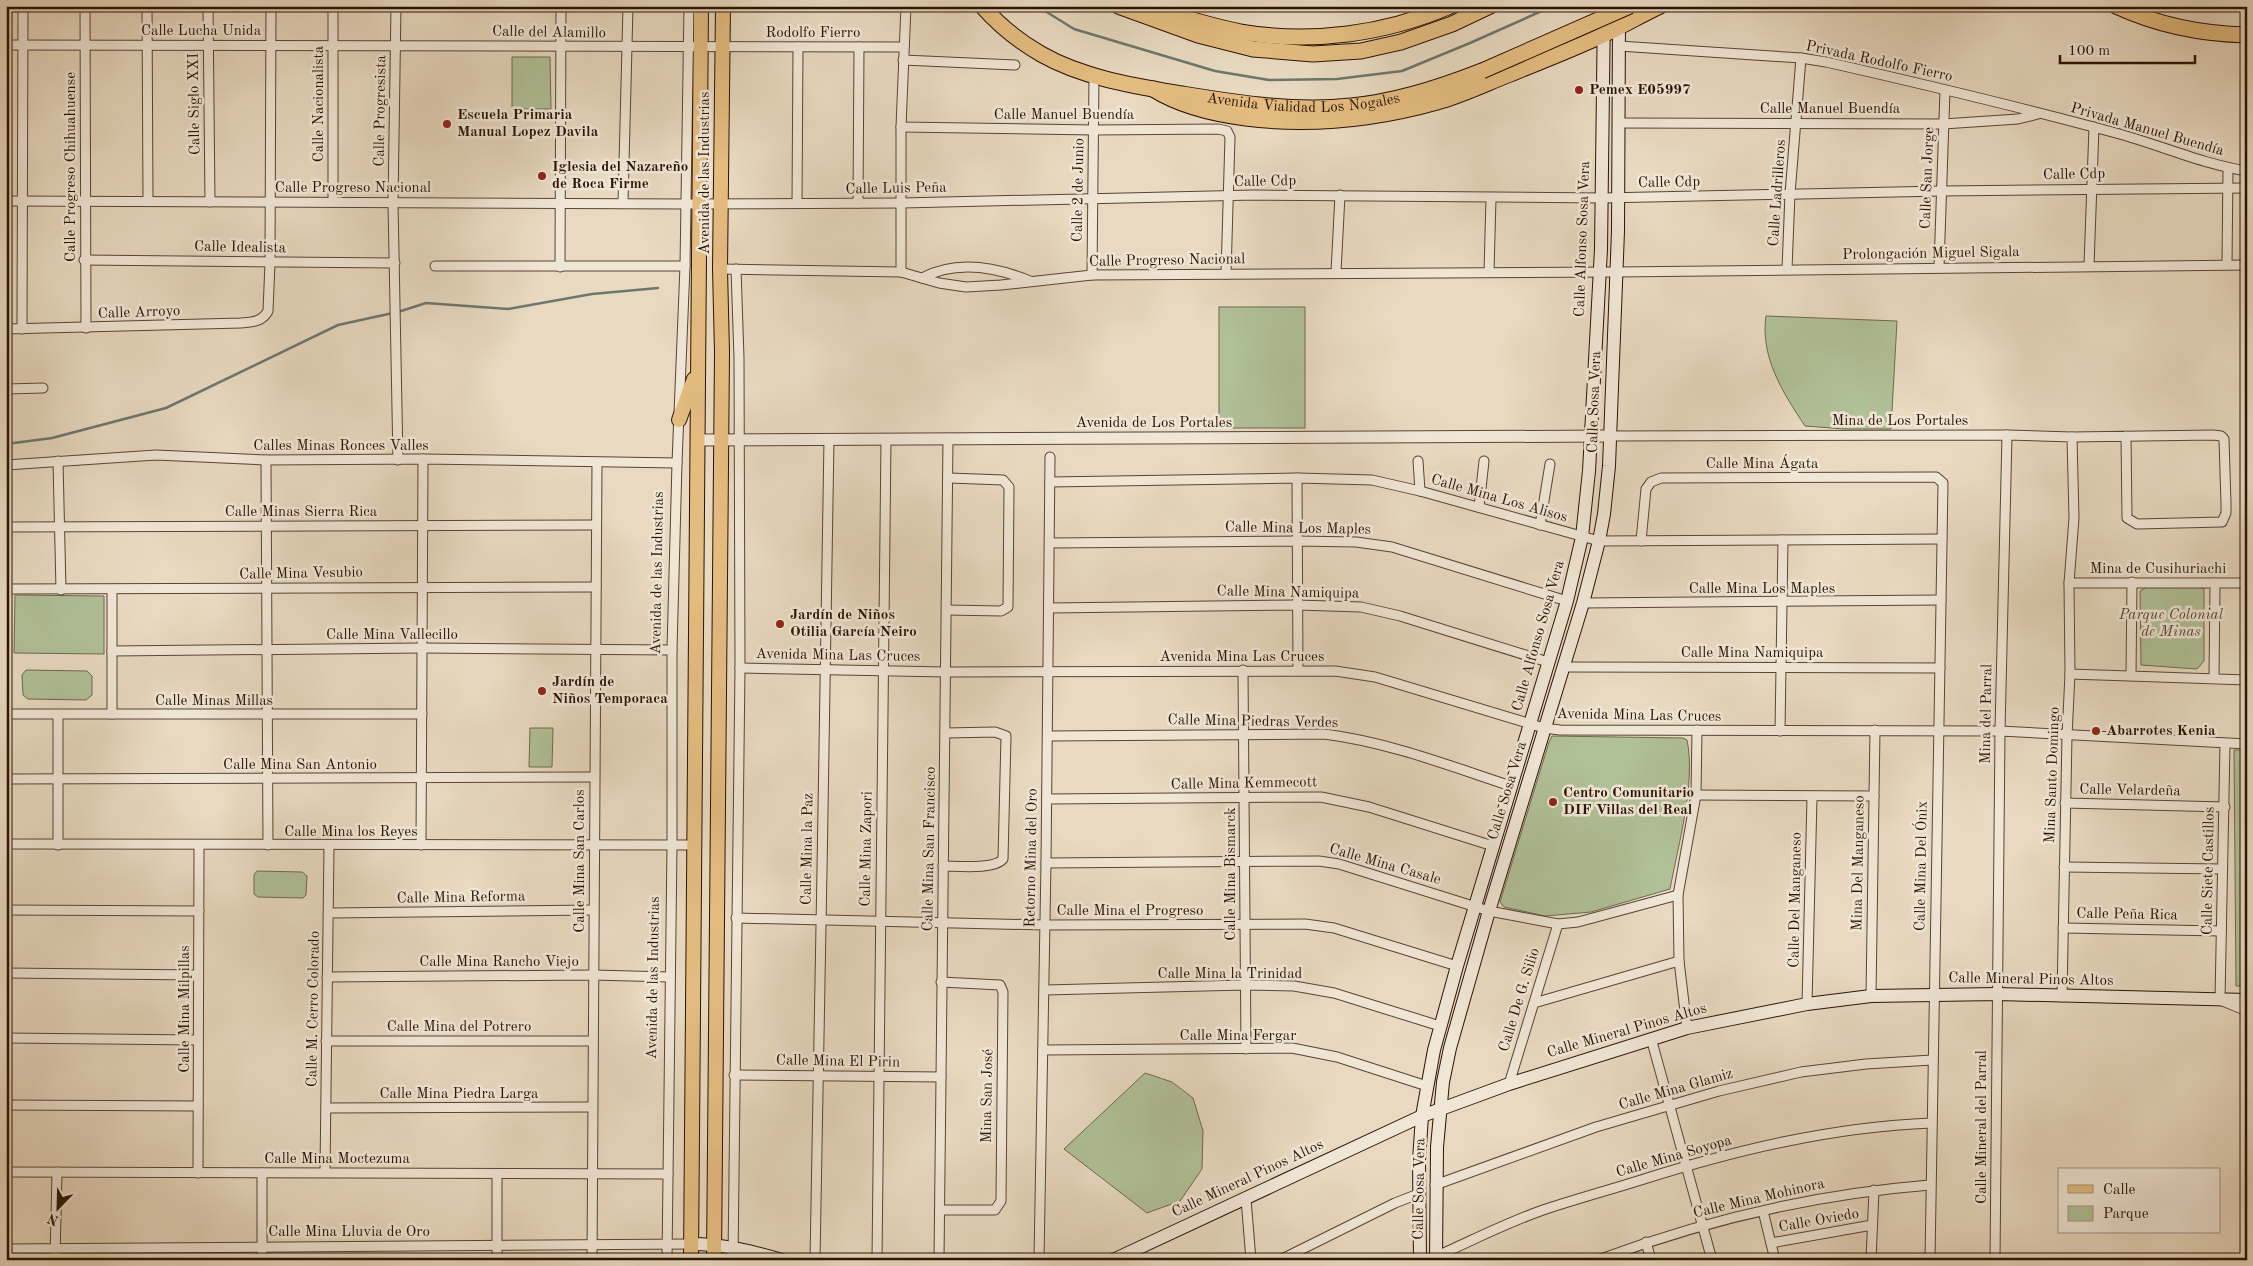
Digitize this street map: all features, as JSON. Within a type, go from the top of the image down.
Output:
[{"type":"highway","name":"Avenida Vialidad Los Nogales","points":[[982,6],[1015,38],[1042,54],[1094,75],[1153,89],[1267,107],[1303,108],[1352,106],[1392,100],[1438,88],[1482,71],[1630,6]]},
{"type":"highway","points":[[1118,6],[1198,35],[1253,49],[1313,54],[1361,50],[1401,42],[1452,24],[1490,6]]},
{"type":"highway","points":[[1146,6],[1240,32],[1303,37],[1331,36],[1390,27],[1427,16],[1450,6]]},
{"type":"highway","points":[[1153,89],[1168,98],[1184,104],[1233,116],[1269,121],[1326,120],[1375,116],[1438,102],[1484,85],[1604,34],[1660,6]]},
{"type":"highway","points":[[2116,6],[2169,25],[2194,30],[2247,35]]},
{"type":"main road","name":"Avenida de las Industrias","points":[[691,1260],[698,440],[698,369],[693,204],[695,47],[701,6]]},
{"type":"main road","name":"Avenida de las Industrias","points":[[714,1260],[721,440],[720,204],[723,6]]},
{"type":"main road","name":"Calle Alfonso Sosa Vera","points":[[1420,1260],[1418,1194],[1422,1116],[1440,1026],[1567,601],[1582,537],[1587,501],[1599,272],[1602,198],[1604,6]]},
{"type":"main road","points":[[1616,272],[1619,6]]},
{"type":"main road","points":[[1603,106],[1618,106]]},
{"type":"main road","name":"Calle Sosa Vera","points":[[1435,1258],[1435,1184],[1440,1109],[1450,1048],[1489,911],[1583,603],[1599,541],[1609,466],[1616,272]]},
{"type":"main road","points":[[680,420],[698,369]]},
{"type":"main road","name":"Calle Mineral Pinos Altos","points":[[1113,1260],[1422,1116],[1510,1084],[1687,1028],[1807,1004],[1871,996],[1997,994],[2247,1000]]},
{"type":"main road","points":[[691,1244],[733,1246],[782,1260]]},
{"type":"street","points":[[22,329],[23,6]]},
{"type":"street","name":"Calle Progreso Chihuahuense","points":[[85,6],[84,260],[86,328]]},
{"type":"street","points":[[147,6],[148,201]]},
{"type":"street","name":"Calle Siglo XXI","points":[[208,6],[210,202]]},
{"type":"street","points":[[270,263],[271,6]]},
{"type":"street","name":"Calle Nacionalista","points":[[333,6],[333,202]]},
{"type":"street","name":"Calle Progresista","points":[[396,6],[393,202],[398,460]]},
{"type":"street","points":[[560,267],[561,6]]},
{"type":"street","points":[[622,203],[628,6]]},
{"type":"street","name":"Avenida de las Industrias","points":[[689,6],[695,47]]},
{"type":"street","points":[[901,272],[903,60],[906,6]]},
{"type":"street","name":"Calle Lucha Unida","points":[[6,44],[85,46],[396,45]]},
{"type":"street","name":"Calle del Alamillo","points":[[396,45],[695,47]]},
{"type":"street","name":"Privada Rodolfo Fierro","points":[[1619,46],[1801,58],[1835,64],[2040,114]]},
{"type":"street","points":[[695,47],[722,47]]},
{"type":"street","name":"Rodolfo Fierro","points":[[722,47],[904,48]]},
{"type":"street","points":[[797,203],[798,47]]},
{"type":"street","points":[[858,203],[859,47]]},
{"type":"street","name":"Calle Ladrilleros","points":[[1787,269],[1790,194],[1801,58]]},
{"type":"street","points":[[903,60],[1014,65]]},
{"type":"street","name":"Calle 2 de Junio","points":[[1092,275],[1094,75]]},
{"type":"street","name":"Calle San Jorge","points":[[1939,267],[1945,90]]},
{"type":"street","name":"Calle Manuel Buendía","points":[[1619,123],[1943,124],[2018,119],[2040,114]]},
{"type":"street","name":"Privada Manuel Buendía","points":[[2040,114],[2156,144],[2228,168],[2247,171]]},
{"type":"street","name":"Calle Manuel Buendía","points":[[902,127],[1094,130],[1218,129],[1227,131],[1230,136],[1228,196]]},
{"type":"street","points":[[2089,266],[2094,127]]},
{"type":"street","points":[[2227,265],[2228,168]]},
{"type":"street","name":"Calle Cdp","points":[[1093,199],[1340,195],[1618,198],[1942,191],[2247,188]]},
{"type":"street","points":[[1336,272],[1340,195]]},
{"type":"street","points":[[1226,274],[1228,196]]},
{"type":"street","points":[[1489,272],[1491,198]]},
{"type":"street","name":"Calle Luis Peña","points":[[693,204],[902,203],[1093,199]]},
{"type":"street","name":"Calle Progreso Nacional","points":[[6,201],[693,204]]},
{"type":"street","name":"Avenida de las Industrias","points":[[667,1260],[672,845],[672,650],[685,266],[693,204]]},
{"type":"street","name":"Calle Idealista","points":[[84,260],[395,263]]},
{"type":"street","name":"Calle Arroyo","points":[[6,329],[241,323],[261,320],[268,312],[270,263]]},
{"type":"street","name":"Prolongación Miguel Sigala","points":[[1616,272],[2247,265]]},
{"type":"street","points":[[434,266],[685,266]]},
{"type":"street","points":[[922,278],[932,273],[955,268],[984,268],[998,270],[1030,281]]},
{"type":"street","name":"Calle Progreso Nacional","points":[[720,269],[901,272],[939,284],[966,287],[1092,275],[1336,272],[1616,272]]},
{"type":"street","points":[[733,1260],[740,668],[736,269]]},
{"type":"street","points":[[6,389],[43,388]]},
{"type":"street","name":"Mina de Los Portales","points":[[1610,436],[2007,434],[2072,437],[2126,436],[2221,436],[2224,439],[2226,504],[2226,512],[2222,522],[2136,524],[2129,521],[2127,518],[2126,436]]},
{"type":"street","name":"Mina del Parral","points":[[1997,994],[2000,731],[2007,434]]},
{"type":"street","name":"Avenida de Los Portales","points":[[698,440],[1610,436]]},
{"type":"street","name":"Mina Santo Domingo","points":[[2062,997],[2065,803],[2070,674],[2069,583],[2074,518],[2072,437]]},
{"type":"street","name":"Calle Mina la Paz","points":[[815,1260],[820,1077],[824,669],[829,439]]},
{"type":"street","name":"Calle Mina Zapori","points":[[877,1260],[886,439]]},
{"type":"street","name":"Calle Mina San Francisco","points":[[939,1260],[941,982],[947,672],[948,439]]},
{"type":"street","name":"Calles Minas Ronces Valles","points":[[6,465],[156,456],[266,460],[423,459],[677,463]]},
{"type":"street","name":"Retorno Mina del Oro","points":[[1039,1260],[1045,990],[1044,925],[1048,736],[1050,457]]},
{"type":"street","points":[[421,845],[423,778],[423,459]]},
{"type":"street","points":[[266,460],[266,779],[268,845]]},
{"type":"street","points":[[58,461],[58,526],[61,590]]},
{"type":"street","points":[[1418,461],[1420,490]]},
{"type":"street","points":[[1479,507],[1484,461]]},
{"type":"street","name":"Calle Mina San Carlos","points":[[592,1260],[597,463]]},
{"type":"street","points":[[1540,525],[1550,464]]},
{"type":"street","name":"Calle Mina Del Ónix","points":[[1930,1260],[1932,1060],[1944,486],[1936,477]]},
{"type":"street","name":"Calle Mina Ágata","points":[[1641,541],[1646,489],[1651,482],[1661,478],[1936,477]]},
{"type":"street","points":[[947,610],[1001,610],[1008,607],[1009,488],[1003,480],[949,478]]},
{"type":"street","points":[[1296,478],[1298,670]]},
{"type":"street","name":"Calle Mina Los Alisos","points":[[1050,482],[1296,478],[1372,480],[1420,490],[1599,541],[1942,539]]},
{"type":"street","name":"Calle Minas Sierra Rica","points":[[6,526],[596,525]]},
{"type":"street","points":[[1780,731],[1783,666],[1784,540]]},
{"type":"street","name":"Calle Mina Los Maples","points":[[1050,543],[1356,542],[1392,547],[1567,601]]},
{"type":"street","points":[[2131,674],[2132,582]]},
{"type":"street","points":[[2214,678],[2215,582]]},
{"type":"street","name":"Mina de Cusihuriachi","points":[[2069,583],[2247,583]]},
{"type":"street","name":"Calle Mina Vesubio","points":[[6,589],[267,589],[423,586],[596,587]]},
{"type":"street","points":[[112,590],[112,714]]},
{"type":"street","name":"Calle Mina Los Maples","points":[[1583,603],[1782,603],[1941,600]]},
{"type":"street","name":"Calle Mina Namiquipa","points":[[1049,608],[1297,605],[1360,607],[1400,616],[1548,662]]},
{"type":"street","name":"Calle Mina Vallecillo","points":[[112,650],[422,648],[672,650]]},
{"type":"street","name":"Calle Mina Namiquipa","points":[[1564,667],[1783,666],[1940,668]]},
{"type":"street","name":"Avenida Mina Las Cruces","points":[[740,668],[947,672],[1335,671],[1375,677],[1544,728],[2000,731],[2247,744]]},
{"type":"street","name":"Calle Mina Bismarck","points":[[1243,670],[1246,1049]]},
{"type":"street","points":[[2070,674],[2131,674],[2247,680]]},
{"type":"street","name":"Calle Minas Millas","points":[[6,714],[422,714]]},
{"type":"street","points":[[58,714],[58,845]]},
{"type":"street","points":[[1687,1028],[1678,961],[1678,895],[1696,795],[1697,730]]},
{"type":"street","name":"Mina Del Manganeso","points":[[1871,996],[1876,730]]},
{"type":"street","points":[[943,866],[989,866],[1000,863],[1003,860],[1006,736],[995,732],[946,733]]},
{"type":"street","name":"Calle Mina Piedras Verdes","points":[[1048,736],[1324,734],[1388,747],[1511,786]]},
{"type":"street","name":"Calle Siete Castillos","points":[[2220,1000],[2225,744]]},
{"type":"street","name":"Calle Mina San Antonio","points":[[6,780],[594,777]]},
{"type":"street","points":[[1696,795],[1874,796]]},
{"type":"street","name":"Calle Mina Kemmecott","points":[[1047,799],[1244,799],[1294,796],[1345,800],[1493,846]]},
{"type":"street","name":"Calle Del Manganeso","points":[[1807,1004],[1812,796]]},
{"type":"street","name":"Calle Velardeña","points":[[2065,803],[2225,807]]},
{"type":"street","name":"Calle Mina los Reyes","points":[[6,844],[199,846],[696,845]]},
{"type":"street","name":"Calle Mina Milpillas","points":[[198,1173],[199,846]]},
{"type":"street","name":"Calle M. Cerro Colorado","points":[[325,1172],[329,846]]},
{"type":"street","name":"Calle Mina Casale","points":[[1046,863],[1303,860],[1339,864],[1489,911],[1558,924],[1578,922],[1678,895]]},
{"type":"street","points":[[2064,867],[2222,869]]},
{"type":"street","points":[[6,910],[199,911]]},
{"type":"street","name":"Calle Mina Reforma","points":[[328,913],[593,910]]},
{"type":"street","name":"Calle Mina el Progreso","points":[[736,918],[1044,925],[1320,925],[1457,966]]},
{"type":"street","name":"Calle De G. Silio","points":[[1510,1084],[1558,924]]},
{"type":"street","name":"Calle Peña Rica","points":[[2063,928],[2221,931]]},
{"type":"street","points":[[1534,1002],[1678,961]]},
{"type":"street","points":[[6,973],[198,974]]},
{"type":"street","name":"Calle Mina Rancho Viejo","points":[[327,977],[593,975],[670,977]]},
{"type":"street","name":"Mina San José","points":[[940,1210],[995,1210],[1001,1201],[1003,992],[1000,985],[941,982]]},
{"type":"street","name":"Calle Mina la Trinidad","points":[[1045,990],[1245,985],[1313,988],[1440,1026]]},
{"type":"street","name":"Calle Mineral del Parral","points":[[1995,1260],[1997,994]]},
{"type":"street","points":[[2220,1000],[2247,1011]]},
{"type":"street","points":[[6,1038],[198,1040]]},
{"type":"street","points":[[1651,1038],[1712,1260]]},
{"type":"street","name":"Calle Mina del Potrero","points":[[326,1041],[592,1040]]},
{"type":"street","name":"Calle Mina Fergar","points":[[1043,1050],[1292,1048],[1346,1059],[1427,1086]]},
{"type":"street","name":"Calle Mina Glamiz","points":[[1435,1184],[1596,1127],[1719,1091],[1801,1072],[1866,1064],[1932,1060]]},
{"type":"street","name":"Calle Mina El Pirin","points":[[734,1075],[941,1077]]},
{"type":"street","points":[[6,1105],[198,1106]]},
{"type":"street","name":"Calle Mina Piedra Larga","points":[[327,1108],[592,1107]]},
{"type":"street","name":"Calle Mina Soyopa","points":[[1435,1258],[1542,1210],[1686,1166],[1772,1144],[1832,1132],[1891,1125],[1931,1123]]},
{"type":"street","name":"Calle Mina Moctezuma","points":[[6,1172],[668,1174]]},
{"type":"street","points":[[55,1260],[57,1172]]},
{"type":"street","points":[[262,1173],[262,1260]]},
{"type":"street","points":[[497,1174],[497,1260]]},
{"type":"street","name":"Calle Mina Mohinora","points":[[1598,1260],[1646,1242],[1702,1225],[1818,1198],[1930,1185]]},
{"type":"street","points":[[1871,1260],[1874,1190]]},
{"type":"street","points":[[1280,1260],[1418,1194]]},
{"type":"street","points":[[1246,1199],[1251,1260]]},
{"type":"street","name":"Calle Oviedo","points":[[1763,1211],[1775,1260]]},
{"type":"street","name":"Calle Oviedo","points":[[1771,1244],[1872,1225]]},
{"type":"street","points":[[1646,1242],[1650,1260]]},
{"type":"street","name":"Calle Mina Lluvia de Oro","points":[[6,1249],[262,1245],[691,1244]]},
{"type":"green space","points":[[512,57],[550,57],[551,109],[512,109]]},
{"type":"green space","points":[[1219,307],[1305,307],[1305,428],[1219,428]]},
{"type":"green space","points":[[1766,316],[1897,321],[1891,429],[1844,429],[1805,426],[1781,388],[1770,360],[1766,346]]},
{"type":"green space","name":"Parque Colonial de Minas","points":[[2147,587],[2198,587],[2204,589],[2204,661],[2197,669],[2141,665],[2140,591]]},
{"type":"green space","points":[[15,595],[104,596],[104,654],[14,653]]},
{"type":"green space","points":[[26,670],[87,671],[92,676],[92,695],[86,700],[28,699],[23,695],[22,675]]},
{"type":"green space","points":[[530,728],[553,728],[552,767],[529,767]]},
{"type":"green space","points":[[1552,736],[1683,738],[1687,740],[1689,757],[1688,794],[1670,889],[1591,912],[1545,916],[1504,907],[1500,902]]},
{"type":"green space","points":[[2234,750],[2247,750],[2247,986],[2236,986]]},
{"type":"green space","points":[[257,871],[302,872],[307,876],[306,895],[303,898],[258,897],[254,894],[254,875]]},
{"type":"green space","points":[[1145,1073],[1172,1082],[1193,1098],[1203,1131],[1202,1169],[1180,1201],[1147,1213],[1064,1149]]},
{"type":"waterway","points":[[1037,6],[1074,29],[1215,71],[1269,80],[1337,79],[1402,71],[1553,6]]},
{"type":"waterway","points":[[398,312],[426,303],[508,309],[592,294],[658,288]]},
{"type":"waterway","points":[[6,444],[52,438],[166,408],[338,325],[393,313]]},
{"type":"place","name":"Pemex E05997","points":[[1579,90]]},
{"type":"place","name":"Escuela Primaria Manual Lopez Davila","points":[[447,124]]},
{"type":"place","name":"Iglesia del Nazareño de Roca Firme","points":[[542,176]]},
{"type":"place","name":"Jardín de Niños Otilia García Neiro","points":[[780,624]]},
{"type":"place","name":"Jardín de Niños Temporaca","points":[[542,691]]},
{"type":"place","name":"Abarrotes Kenia","points":[[2096,731]]},
{"type":"place","name":"Centro Comunitario DIF Villas del Real","points":[[1553,802]]}]
